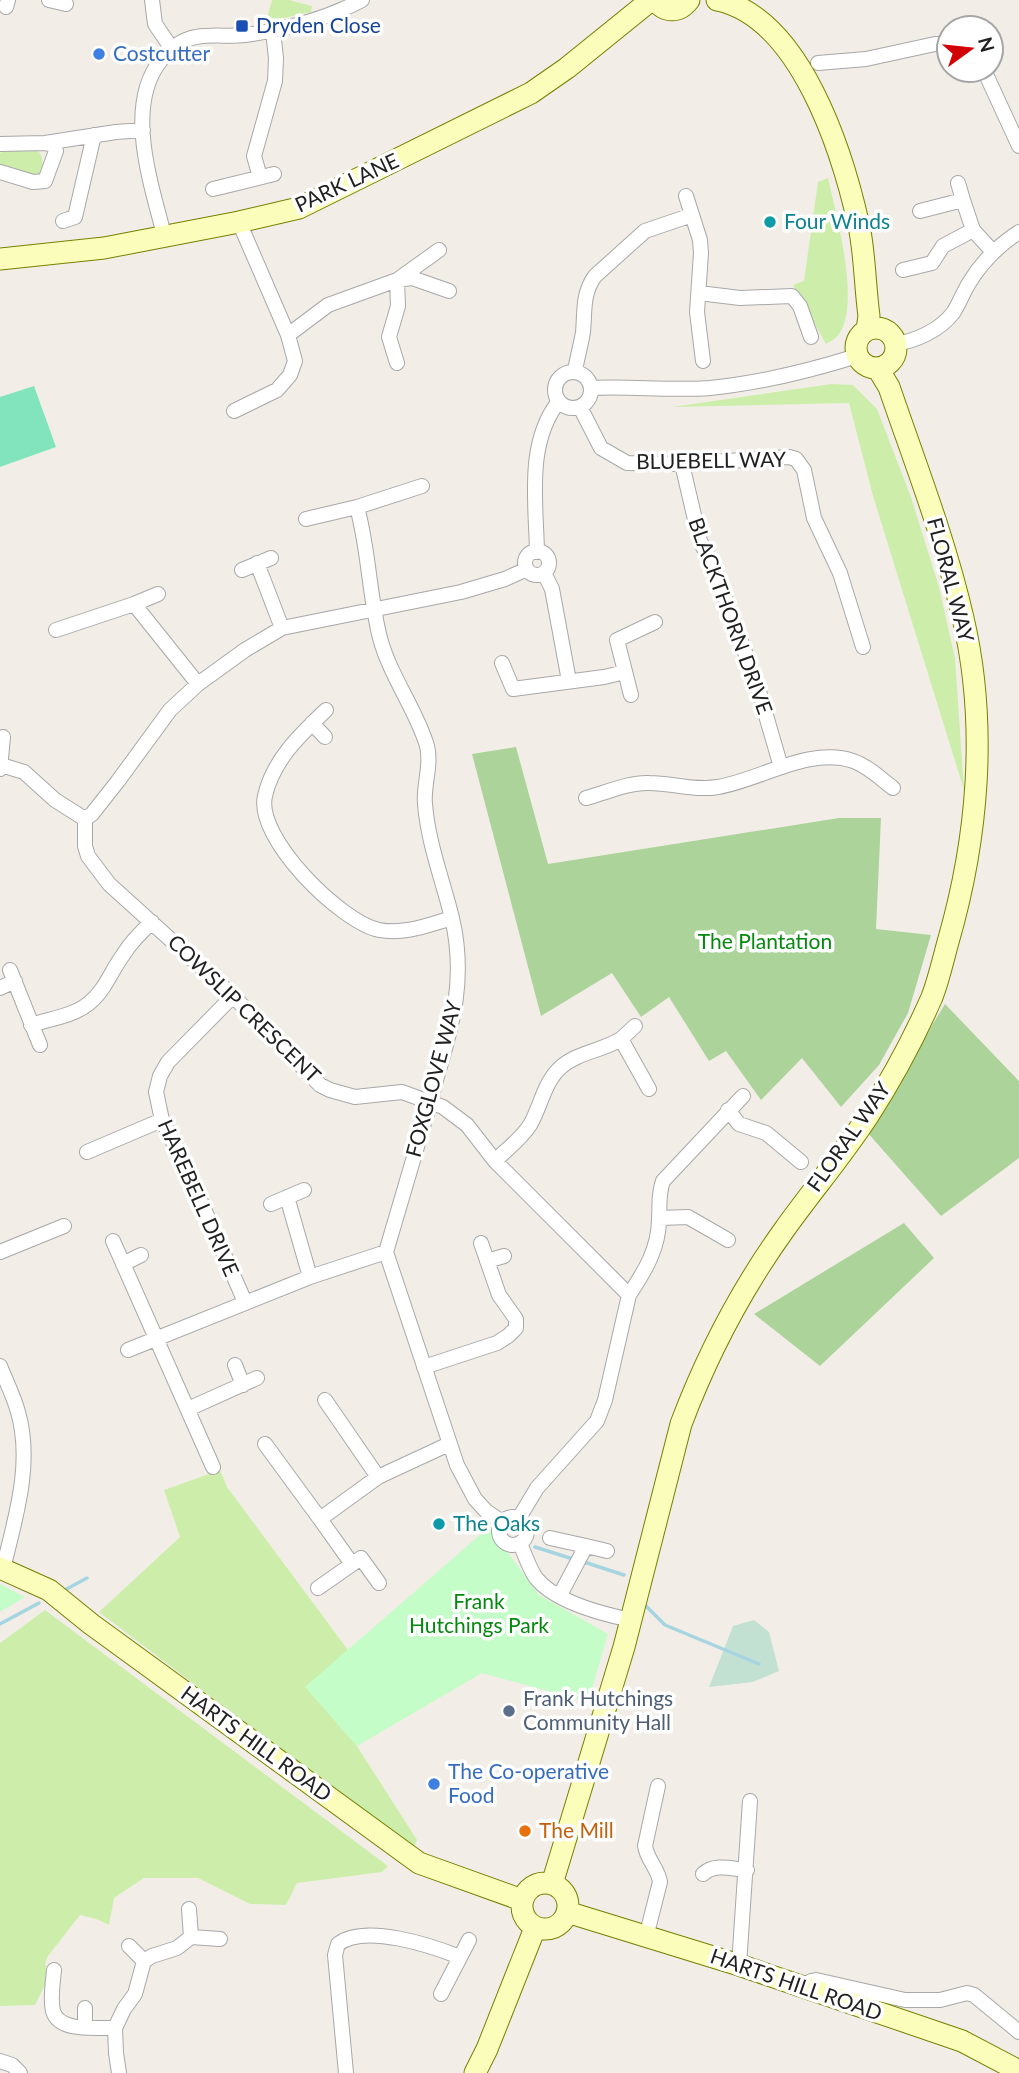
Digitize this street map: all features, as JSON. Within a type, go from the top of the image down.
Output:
[{"type":"street","points":[[49,0],[66,5]]},
{"type":"street","points":[[152,0],[155,24],[172,49]]},
{"type":"street","points":[[164,235],[143,130],[143,99],[150,76],[172,49],[196,37],[273,31],[313,20],[362,0]]},
{"type":"street","points":[[653,0],[662,7],[673,10],[685,5],[689,0]]},
{"type":"street","name":"PARK LANE","points":[[0,259],[104,248],[299,208],[506,106],[567,68],[653,0]]},
{"type":"street","points":[[718,0],[747,12],[766,27],[794,60],[818,99],[842,160],[859,228],[869,316],[867,330]]},
{"type":"street","points":[[213,189],[267,175],[261,148],[275,81],[273,31]]},
{"type":"street","points":[[818,63],[868,59],[935,44]]},
{"type":"street","points":[[990,84],[1019,146]]},
{"type":"street","points":[[0,144],[45,143],[143,130]]},
{"type":"street","points":[[63,221],[75,217],[94,135]]},
{"type":"street","points":[[0,172],[33,182],[45,181],[56,151],[53,145],[45,143]]},
{"type":"street","points":[[958,183],[973,230],[993,252]]},
{"type":"street","points":[[686,196],[701,253],[698,326],[703,361]]},
{"type":"street","points":[[920,211],[963,200]]},
{"type":"street","points":[[575,371],[581,342],[583,305],[595,276],[645,231],[692,215]]},
{"type":"street","points":[[234,411],[277,390],[290,375],[295,361],[288,335],[239,222]]},
{"type":"street","points":[[903,270],[932,262],[943,246],[973,230]]},
{"type":"street","points":[[895,344],[917,338],[948,318],[969,282],[993,252],[1019,232]]},
{"type":"street","points":[[397,280],[439,250]]},
{"type":"street","points":[[288,335],[328,305],[397,280],[412,278],[449,291]]},
{"type":"street","points":[[397,280],[398,306],[389,337],[397,363]]},
{"type":"street","points":[[699,293],[740,298],[792,296],[800,306],[811,337]]},
{"type":"street","points":[[867,330],[884,330],[895,344],[894,357],[890,363],[878,369],[865,366],[857,356],[856,344],[867,330]]},
{"type":"street","points":[[592,388],[711,388],[773,378],[857,356]]},
{"type":"street","name":"FLORAL WAY","points":[[552,1884],[631,1620],[681,1424],[693,1392],[723,1328],[748,1284],[783,1231],[868,1117],[911,1040],[936,985],[961,897],[970,852],[977,738],[974,686],[964,620],[925,492],[889,387],[878,369]]},
{"type":"street","points":[[575,371],[586,377],[592,388],[588,401],[580,407],[568,408],[555,395],[557,381],[568,372],[575,371]]},
{"type":"street","points":[[537,552],[538,445],[544,424],[559,401]]},
{"type":"street","name":"BLUEBELL WAY","points":[[580,407],[595,440],[607,453],[627,463],[682,464],[789,457],[802,464],[814,519],[840,573],[863,647]]},
{"type":"street","name":"BLACKTHORN DRIVE","points":[[682,464],[700,541],[715,570],[758,688],[781,767]]},
{"type":"street","points":[[306,519],[357,507],[422,486]]},
{"type":"street","name":"FOXGLOVE WAY","points":[[357,507],[366,540],[370,587],[380,639],[401,692],[428,747],[425,803],[452,918],[460,975],[451,1028],[432,1103],[386,1252]]},
{"type":"street","points":[[537,552],[544,554],[548,561],[548,568],[544,573],[535,575],[527,569],[527,557],[537,552]]},
{"type":"street","points":[[242,570],[264,561],[282,628]]},
{"type":"street","points":[[4,737],[0,767],[24,772],[55,800],[85,819],[118,781],[170,710],[198,684],[245,650],[282,628],[470,589],[505,579],[527,569]]},
{"type":"street","points":[[544,573],[552,589],[569,681]]},
{"type":"street","points":[[56,630],[158,594]]},
{"type":"street","points":[[134,604],[198,684]]},
{"type":"street","points":[[631,695],[617,640],[655,622]]},
{"type":"street","points":[[502,663],[513,690],[625,672]]},
{"type":"street","points":[[326,710],[288,748],[265,795],[264,807],[268,826],[279,847],[344,913],[360,923],[393,932],[452,918]]},
{"type":"street","points":[[313,723],[326,737]]},
{"type":"street","points":[[586,798],[646,782],[693,790],[720,787],[803,761],[835,758],[853,761],[893,788]]},
{"type":"street","name":"COWSLIP CRESCENT","points":[[85,819],[85,846],[93,864],[109,884],[233,996],[320,1084],[330,1090],[366,1098],[402,1092],[443,1107],[467,1125],[495,1161],[629,1295]]},
{"type":"street","points":[[31,1025],[88,1004],[109,979],[134,939],[152,922]]},
{"type":"street","points":[[0,988],[12,975],[40,1045]]},
{"type":"street","name":"HAREBELL DRIVE","points":[[233,996],[163,1069],[156,1091],[162,1120],[246,1302]]},
{"type":"street","points":[[495,1161],[523,1135],[559,1068],[576,1057],[602,1049],[621,1039],[635,1026]]},
{"type":"street","points":[[621,1039],[649,1089]]},
{"type":"street","points":[[519,1518],[537,1488],[597,1421],[605,1400],[629,1295],[650,1260],[660,1218],[658,1194],[663,1181],[743,1096]]},
{"type":"street","points":[[728,1110],[739,1124],[766,1133],[801,1162]]},
{"type":"street","points":[[87,1152],[162,1120]]},
{"type":"street","points":[[271,1204],[303,1190]]},
{"type":"street","points":[[287,1197],[310,1277]]},
{"type":"street","points":[[660,1218],[688,1217],[728,1240]]},
{"type":"street","points":[[0,1252],[58,1232]]},
{"type":"street","points":[[113,1241],[213,1467]]},
{"type":"street","points":[[424,1367],[497,1343],[516,1328],[516,1319],[499,1295],[481,1243]]},
{"type":"street","points":[[386,1252],[449,1444],[475,1499],[486,1511],[502,1521]]},
{"type":"street","name":"HAREBELL DRIVE","points":[[128,1349],[310,1277],[386,1252]]},
{"type":"street","points":[[123,1264],[141,1255]]},
{"type":"street","points":[[487,1261],[504,1256]]},
{"type":"street","points":[[0,1366],[18,1413],[23,1451],[22,1485],[2,1569]]},
{"type":"street","points":[[234,1366],[243,1385]]},
{"type":"street","points":[[188,1409],[257,1378]]},
{"type":"street","points":[[325,1400],[378,1477]]},
{"type":"street","points":[[265,1444],[352,1564]]},
{"type":"street","points":[[320,1519],[378,1477],[449,1444]]},
{"type":"street","points":[[510,1517],[519,1518],[525,1524],[527,1532],[524,1540],[512,1545],[503,1541],[499,1530],[502,1521],[510,1517]]},
{"type":"street","points":[[550,1538],[582,1554],[607,1551]]},
{"type":"street","points":[[520,1543],[535,1576],[543,1586],[592,1610],[631,1620]]},
{"type":"street","points":[[560,1595],[582,1554]]},
{"type":"street","points":[[318,1588],[361,1558],[379,1583]]},
{"type":"street","name":"HARTS HILL ROAD","points":[[2,1569],[49,1590],[91,1624],[419,1863],[522,1900]]},
{"type":"street","points":[[646,1937],[660,1882],[658,1873],[647,1856],[646,1846],[659,1786]]},
{"type":"street","points":[[739,1965],[750,1801]]},
{"type":"street","points":[[703,1874],[709,1869],[719,1867],[747,1870]]},
{"type":"street","points":[[545,1883],[552,1884],[563,1892],[566,1899],[565,1918],[555,1927],[535,1927],[525,1919],[522,1900],[531,1888],[545,1883]]},
{"type":"street","points":[[189,1909],[191,1937]]},
{"type":"street","name":"HARTS HILL ROAD","points":[[567,1912],[739,1965],[962,2041],[1019,2071]]},
{"type":"street","points":[[475,2073],[535,1927]]},
{"type":"street","points":[[119,2073],[116,2028],[124,2008],[135,1994],[144,1961],[177,1948],[191,1937],[220,1938]]},
{"type":"street","points":[[346,2073],[335,1955],[338,1944],[352,1938],[390,1937],[422,1943],[460,1957]]},
{"type":"street","points":[[441,1994],[469,1940]]},
{"type":"street","points":[[128,1946],[144,1961]]},
{"type":"street","points":[[54,1970],[53,2010],[62,2023],[70,2026],[116,2028]]},
{"type":"street","points":[[804,1987],[816,1980],[905,2000],[940,2000],[967,1993],[974,1995],[1019,2032]]},
{"type":"street","points":[[85,2008],[85,2027]]},
{"type":"street","points":[[0,2061],[12,2065],[20,2073]]},
{"type":"green space","points":[[272,0],[289,0],[312,6],[311,12],[266,22]]},
{"type":"green space","points":[[7,150],[37,150],[42,161],[39,174],[35,176],[0,167],[0,153]]},
{"type":"green space","points":[[828,178],[845,258],[848,302],[839,334],[826,344],[793,285],[804,281],[818,182]]},
{"type":"green space","points":[[831,384],[853,385],[877,409],[911,497],[939,587],[955,658],[964,790],[873,496],[849,403],[672,407]]},
{"type":"green space","points":[[34,386],[56,447],[0,467],[0,397]]},
{"type":"green space","name":"The Plantation","points":[[516,747],[548,864],[839,818],[881,818],[876,929],[931,935],[908,1013],[879,1065],[841,1107],[802,1058],[761,1100],[726,1051],[709,1061],[669,997],[641,1017],[612,973],[541,1016],[472,754]]},
{"type":"green space","points":[[945,1004],[1019,1081],[1019,1158],[941,1216],[867,1132]]},
{"type":"green space","points":[[904,1223],[934,1258],[820,1366],[754,1314]]},
{"type":"green space","points":[[220,1470],[227,1487],[348,1650],[306,1687],[357,1746],[417,1840],[413,1850],[99,1612],[180,1537],[164,1490]]},
{"type":"green space","name":"Frank Hutchings Park","points":[[489,1527],[539,1595],[608,1634],[588,1702],[482,1673],[357,1746],[305,1687]]},
{"type":"green space","points":[[0,1584],[25,1597],[0,1612]]},
{"type":"green space","points":[[45,1610],[388,1866],[382,1872],[297,1883],[286,1905],[250,1904],[198,1878],[144,1878],[114,1898],[109,1925],[80,1915],[48,1956],[45,1964],[50,1974],[35,2005],[0,2006],[0,1643]]},
{"type":"green space","points":[[754,1620],[769,1632],[779,1671],[753,1682],[709,1687],[733,1626]]},
{"type":"waterway","points":[[535,1547],[573,1559]]},
{"type":"waterway","points":[[581,1561],[624,1575]]},
{"type":"waterway","points":[[61,1592],[87,1578]]},
{"type":"waterway","points":[[0,1624],[39,1603]]},
{"type":"waterway","points":[[646,1606],[665,1625],[759,1664]]},
{"type":"place","name":"Dryden Close","points":[[242,26]]},
{"type":"place","name":"Costcutter","points":[[99,54]]},
{"type":"place","name":"Four Winds","points":[[770,222]]},
{"type":"place","name":"The Oaks","points":[[439,1524]]},
{"type":"place","name":"Frank Hutchings Community Hall","points":[[509,1711]]},
{"type":"place","name":"The Co-operative Food","points":[[434,1784]]},
{"type":"place","name":"The Mill","points":[[525,1831]]}]
